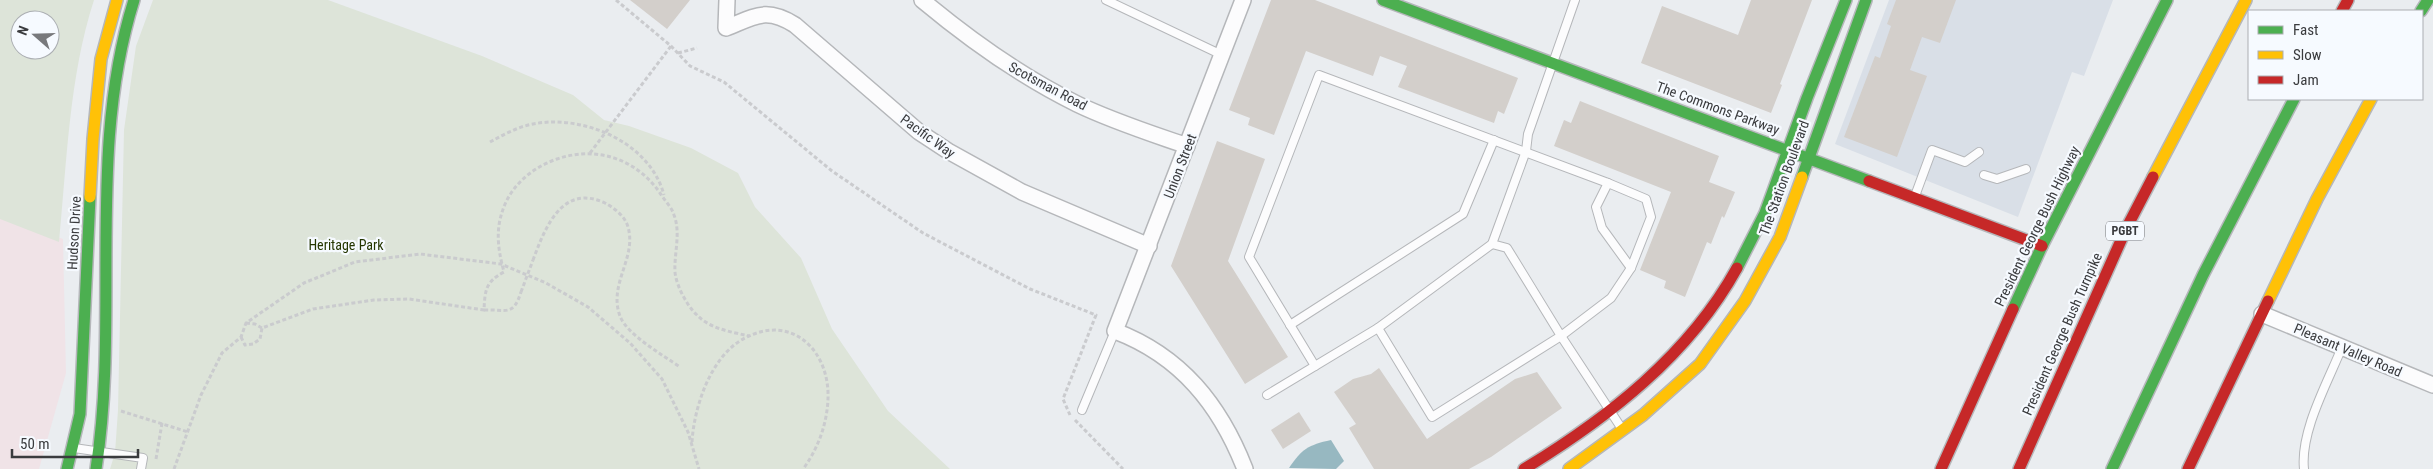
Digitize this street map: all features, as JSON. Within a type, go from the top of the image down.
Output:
[{"type":"main road","name":"Hudson Drive","points":[[67,469],[80,414],[94,139],[100,68],[117,0]]},
{"type":"main road","points":[[96,469],[103,423],[105,246],[111,120],[123,35],[134,0]]},
{"type":"main road","name":"The Commons Parkway","points":[[1383,0],[2042,246]]},
{"type":"main road","name":"The Station Boulevard","points":[[1524,469],[1563,447],[1634,392],[1686,340],[1728,285],[1754,239],[1846,0]]},
{"type":"main road","name":"The Station Boulevard","points":[[1569,469],[1643,415],[1700,364],[1745,301],[1780,237],[1807,157],[1866,0]]},
{"type":"main road","name":"President George Bush Highway","points":[[1941,469],[2042,246],[2167,0]]},
{"type":"main road","name":"President George Bush Turnpike","points":[[2019,469],[2128,227],[2246,0]]},
{"type":"main road","points":[[2112,469],[2184,314],[2293,100]]},
{"type":"main road","points":[[2188,469],[2317,199],[2370,100]]},
{"type":"street","name":"Pacific Way","points":[[727,0],[726,28],[760,15],[777,15],[787,20],[919,132],[948,151],[1022,192],[1149,246]]},
{"type":"street","name":"Scotsman Road","points":[[922,0],[963,34],[1039,83],[1085,107],[1187,146]]},
{"type":"street","name":"Union Street","points":[[1115,331],[1243,0]]},
{"type":"street","name":"Pleasant Valley Road","points":[[2262,314],[2433,385]]},
{"type":"street","points":[[1115,331],[1150,345],[1166,356],[1197,385],[1225,426],[1245,469]]},
{"type":"lane","points":[[1106,0],[1222,55]]},
{"type":"lane","points":[[1268,395],[1378,328],[1492,244],[1526,151],[1528,134],[1575,0]]},
{"type":"lane","points":[[1315,366],[1249,257],[1319,75],[1526,151],[1646,199],[1651,217],[1631,268],[1611,298],[1561,336],[1432,417],[1378,328]]},
{"type":"lane","points":[[1290,325],[1463,214],[1494,140]]},
{"type":"lane","points":[[1914,198],[1932,150],[1965,162],[1979,152]]},
{"type":"lane","points":[[1984,175],[1997,179],[2026,169]]},
{"type":"lane","points":[[1608,183],[1596,207],[1602,228],[1631,268]]},
{"type":"lane","points":[[1492,244],[1507,248],[1561,336],[1623,430]]},
{"type":"lane","points":[[1082,410],[1115,331]]},
{"type":"lane","points":[[2304,469],[2304,446],[2311,423],[2342,347]]},
{"type":"lane","points":[[73,448],[99,450],[143,458],[141,469]]},
{"type":"path","points":[[616,0],[671,46],[690,66],[724,82],[832,170],[923,233],[1030,289],[1096,314],[1063,399],[1067,412],[1123,469]]},
{"type":"path","points":[[589,154],[671,46]]},
{"type":"path","points":[[678,53],[697,48]]},
{"type":"path","points":[[490,142],[518,128],[549,123],[586,127],[605,132],[618,139],[646,163],[660,179],[665,199]]},
{"type":"path","points":[[484,310],[485,289],[495,277],[504,272],[497,236],[499,218],[508,197],[534,169],[564,156],[589,154],[618,157],[637,167],[653,181],[674,214],[678,234],[675,274],[684,297],[697,315],[713,326],[750,336]]},
{"type":"path","points":[[262,328],[313,309],[374,300],[409,299],[484,310],[511,310],[516,307],[549,222],[561,207],[576,199],[592,197],[611,206],[622,216],[628,226],[630,247],[617,284],[616,301],[619,315],[626,328],[680,367]]},
{"type":"path","points":[[174,469],[201,395],[222,353],[241,337],[246,323],[304,283],[355,262],[420,254],[502,264],[546,282],[588,307],[630,343],[662,379],[692,445],[699,469]]},
{"type":"path","points":[[246,323],[255,324],[262,328]]},
{"type":"path","points":[[241,337],[245,345],[253,344],[260,339],[262,328]]},
{"type":"path","points":[[692,445],[696,407],[706,384],[724,356],[744,338],[771,330],[788,332],[802,337],[813,347],[822,361],[826,377],[828,409],[823,430],[813,456],[803,469]]},
{"type":"path","points":[[118,410],[188,432]]},
{"type":"path","points":[[156,460],[162,423]]},
{"type":"shaded area","points":[[1889,0],[2113,0],[2084,76],[2072,72],[2018,217],[1835,144]]},
{"type":"shaded area","points":[[0,215],[63,239],[66,373],[39,469],[0,469]]},
{"type":"green space","points":[[0,0],[94,0],[79,59],[74,89],[59,242],[0,219]]},
{"type":"green space","name":"Heritage Park","points":[[153,0],[328,0],[482,56],[573,95],[604,120],[629,126],[691,148],[738,173],[755,207],[801,258],[832,329],[888,411],[950,469],[110,469],[115,453],[118,410],[124,130],[136,46]]},
{"type":"water","points":[[1331,440],[1344,461],[1336,469],[1289,468],[1306,449]]},
{"type":"building","points":[[630,0],[690,0],[667,29]]},
{"type":"building","points":[[1271,0],[1315,0],[1518,78],[1504,114],[1498,111],[1494,123],[1398,87],[1407,66],[1380,56],[1373,76],[1306,51],[1274,135],[1248,125],[1250,118],[1229,110]]},
{"type":"building","points":[[1751,0],[1812,0],[1771,113],[1641,63],[1662,6],[1738,35]]},
{"type":"building","points":[[1896,0],[1956,0],[1940,43],[1922,37],[1910,70],[1927,76],[1897,157],[1844,137],[1875,56],[1880,58],[1891,26],[1887,24]]},
{"type":"building","points":[[1580,101],[1719,156],[1709,182],[1735,192],[1724,218],[1722,216],[1711,244],[1707,242],[1685,297],[1664,288],[1666,281],[1640,270],[1671,192],[1554,146],[1564,120],[1571,123]]},
{"type":"building","points":[[1217,141],[1265,159],[1228,261],[1288,357],[1245,384],[1171,266]]},
{"type":"building","points":[[1379,368],[1427,439],[1515,379],[1537,372],[1562,408],[1491,457],[1469,469],[1374,469],[1349,428],[1356,424],[1334,392],[1353,379],[1371,374]]},
{"type":"building","points":[[1299,412],[1311,431],[1283,449],[1271,430]]},
{"type":"traffic: fast","points":[[96,469],[103,411],[107,174],[111,116],[120,57],[134,0]]},
{"type":"traffic: fast","points":[[1383,0],[1869,181]]},
{"type":"traffic: fast","points":[[1737,268],[1765,213],[1807,98],[1846,0]]},
{"type":"traffic: fast","points":[[1802,177],[1866,0]]},
{"type":"traffic: fast","points":[[2013,309],[2042,246],[2167,0]]},
{"type":"traffic: fast","points":[[2422,10],[2428,0]]},
{"type":"traffic: fast","points":[[2112,469],[2203,275],[2293,100]]},
{"type":"traffic: fast","points":[[67,469],[80,414],[90,197]]},
{"type":"traffic: slow","points":[[90,197],[93,139],[101,59],[117,0]]},
{"type":"traffic: slow","points":[[2153,177],[2246,0]]},
{"type":"traffic: slow","points":[[2268,301],[2317,199],[2370,100]]},
{"type":"traffic: slow","points":[[1569,469],[1643,415],[1700,364],[1745,301],[1780,237],[1802,177]]},
{"type":"traffic: jam","points":[[2343,10],[2348,0]]},
{"type":"traffic: jam","points":[[2019,469],[2127,227],[2153,177]]},
{"type":"traffic: jam","points":[[1869,181],[2042,246]]},
{"type":"traffic: jam","points":[[1524,469],[1586,428],[1644,382],[1695,329],[1718,300],[1737,268]]},
{"type":"traffic: jam","points":[[2188,469],[2268,301]]},
{"type":"traffic: jam","points":[[1941,469],[2013,309]]}]
